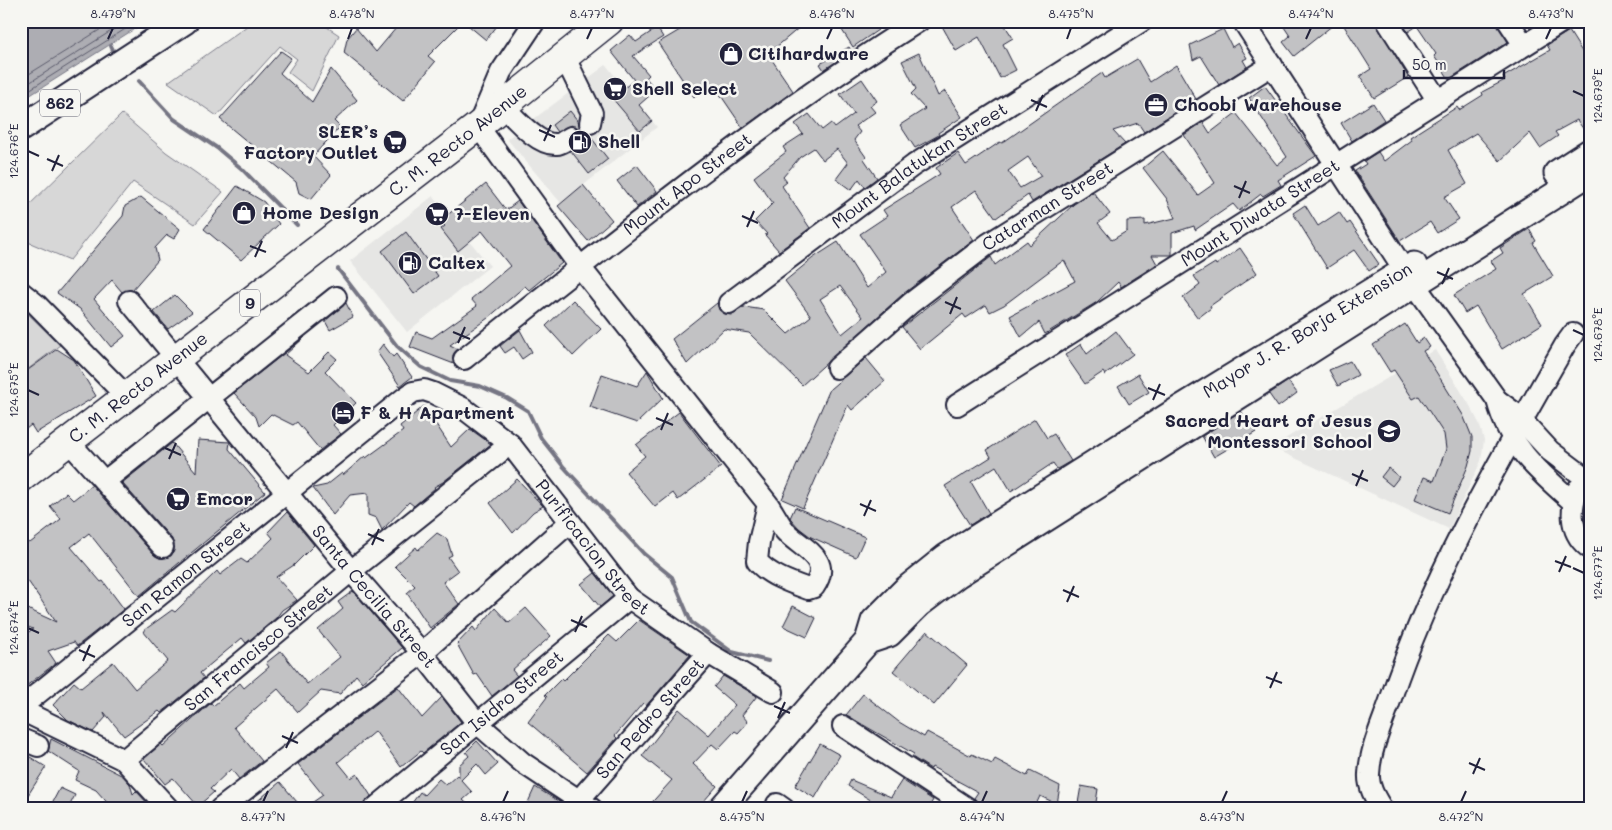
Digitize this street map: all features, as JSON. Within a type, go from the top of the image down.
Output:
[{"type":"highway","name":"C. M. Recto Avenue","points":[[21,478],[478,126],[609,21]]},
{"type":"main road","name":"862","points":[[21,128],[186,21]]},
{"type":"main road","name":"Mayor J. R. Borja Extension","points":[[1410,278],[1591,151]]},
{"type":"main road","name":"Mayor J. R. Borja Extension","points":[[721,809],[856,654],[874,621],[905,590],[946,557],[1048,504],[1410,278],[1591,172]]},
{"type":"street","points":[[535,21],[501,72],[478,126],[580,267],[768,504]]},
{"type":"street","name":"Mount Apo Street","points":[[464,359],[722,156],[851,64],[919,21]]},
{"type":"street","name":"Mount Balatukan Street","points":[[729,303],[914,165],[1142,21]]},
{"type":"street","points":[[1243,21],[1336,167],[1410,278],[1497,400],[1522,421],[1550,451],[1589,478],[1578,490],[1573,502],[1572,518],[1576,533],[1591,549]]},
{"type":"street","points":[[1387,21],[1438,101]]},
{"type":"street","points":[[1508,21],[1524,45]]},
{"type":"street","name":"Mount Diwata Street","points":[[957,405],[1336,167],[1563,21]]},
{"type":"street","points":[[564,56],[592,113],[590,123]]},
{"type":"street","name":"Catarman Street","points":[[837,368],[911,303],[988,244],[1272,65]]},
{"type":"street","points":[[503,106],[529,132],[548,143],[558,144],[571,137]]},
{"type":"street","points":[[21,292],[36,304],[127,397]]},
{"type":"street","points":[[104,481],[336,297]]},
{"type":"street","name":"Santa Cecilia Street","points":[[129,301],[285,492],[422,653],[477,723],[523,763],[582,806]]},
{"type":"street","points":[[1382,809],[1373,795],[1368,776],[1372,756],[1401,670],[1441,574],[1511,438],[1573,334]]},
{"type":"street","name":"Purificacion Street","points":[[424,390],[463,408],[510,444],[569,523],[629,598],[708,653],[773,692]]},
{"type":"street","name":"San Ramon Street","points":[[21,709],[234,537],[285,492],[408,395],[424,390]]},
{"type":"street","points":[[1497,400],[1503,422],[1511,438],[1535,469],[1573,502]]},
{"type":"street","points":[[69,442],[163,547]]},
{"type":"street","name":"San Francisco Street","points":[[124,760],[351,571],[510,444]]},
{"type":"street","points":[[220,809],[422,653],[569,523]]},
{"type":"street","name":"San Isidro Street","points":[[374,809],[629,598]]},
{"type":"street","name":"San Pedro Street","points":[[582,806],[708,653]]},
{"type":"street","points":[[21,709],[124,760],[169,809]]},
{"type":"street","points":[[843,726],[969,809]]},
{"type":"shaded area","points":[[254,21],[318,21],[339,35],[312,91],[288,72],[297,59],[280,46],[217,116],[168,82]]},
{"type":"shaded area","points":[[606,65],[657,127],[561,203],[507,139]]},
{"type":"shaded area","points":[[122,114],[166,152],[223,192],[195,224],[133,182],[70,260],[21,239],[21,213]]},
{"type":"shaded area","points":[[433,196],[490,266],[407,332],[350,261]]},
{"type":"shaded area","points":[[21,307],[60,345],[27,370],[21,365]]},
{"type":"shaded area","name":"Sacred Heart of Jesus Montessori School","points":[[1435,350],[1469,404],[1479,423],[1484,440],[1481,461],[1449,529],[1271,447]]},
{"type":"water","points":[[21,21],[147,21],[21,101]]},
{"type":"building","points":[[402,21],[463,21],[428,56],[435,62],[403,101],[344,53],[347,39],[356,28],[376,52]]},
{"type":"building","points":[[463,21],[501,21],[486,40]]},
{"type":"building","points":[[695,21],[807,21],[768,54],[793,91],[743,128],[713,84],[694,97],[658,43]]},
{"type":"building","points":[[836,21],[872,21],[878,30],[853,47]]},
{"type":"building","points":[[951,21],[1002,21],[1013,38],[1003,44],[1016,70],[1000,78],[979,37],[956,51],[942,26]]},
{"type":"building","points":[[1280,21],[1338,21],[1294,56],[1283,42],[1290,36]]},
{"type":"building","points":[[1341,21],[1375,21],[1408,77],[1374,98],[1360,76],[1371,69]]},
{"type":"building","points":[[1401,21],[1496,21],[1508,42],[1449,79],[1434,56],[1436,54],[1417,26],[1408,32]]},
{"type":"building","points":[[657,28],[663,37],[633,56],[649,75],[646,78],[656,90],[639,105],[652,121],[640,131],[612,98],[634,80],[611,51],[630,35],[636,42]]},
{"type":"building","points":[[1223,29],[1232,47],[1238,43],[1247,58],[1243,60],[1247,67],[1219,85],[1201,56],[1193,60],[1190,45]]},
{"type":"building","points":[[1569,31],[1591,66],[1591,137],[1589,137],[1577,120],[1555,132],[1558,136],[1540,148],[1530,133],[1500,161],[1476,133],[1448,150],[1467,184],[1444,197],[1459,219],[1437,233],[1430,222],[1400,241],[1355,171],[1366,164],[1364,161],[1378,152],[1384,161],[1412,140],[1410,137],[1457,107],[1459,110],[1483,95],[1482,92],[1505,80],[1503,77],[1550,50],[1547,45]]},
{"type":"building","points":[[849,47],[852,51],[824,70],[820,64]]},
{"type":"building","points":[[281,51],[291,58],[280,73],[312,102],[331,69],[357,100],[334,121],[340,127],[313,156],[331,175],[311,199],[299,193],[296,182],[220,119]]},
{"type":"building","points":[[919,53],[938,96],[945,91],[962,117],[938,133],[939,135],[915,148],[900,125],[925,109],[911,94],[916,89],[902,61]]},
{"type":"building","points":[[1137,59],[1150,82],[1176,65],[1196,99],[1144,132],[1138,123],[1113,131],[1125,144],[1032,202],[1028,195],[996,218],[976,190],[952,207],[974,240],[903,294],[802,385],[749,333],[724,329],[687,364],[672,339],[717,303],[719,310],[731,315],[744,307],[764,310],[788,334],[811,316],[785,281],[813,258],[838,242],[867,288],[886,272],[860,234],[887,216],[883,210],[940,174],[936,168],[958,153],[966,165],[1000,142],[1002,143],[1102,73],[1105,78]],"holes":[[[1028,157],[1041,176],[1020,188],[1008,171]],[[840,286],[863,317],[842,334],[820,299]]]},
{"type":"building","points":[[862,79],[877,101],[870,106],[875,112],[855,126],[860,132],[854,140],[877,178],[865,187],[859,179],[851,190],[836,179],[848,163],[837,149],[823,160],[814,148],[800,157],[783,177],[787,182],[782,186],[810,228],[779,251],[755,221],[773,203],[754,177],[786,152],[783,147],[803,134],[795,124],[809,114],[822,130],[831,123],[835,128],[854,114],[840,94]]},
{"type":"building","points":[[1265,86],[1316,156],[1278,180],[1281,185],[1263,196],[1261,194],[1239,211],[1233,204],[1195,230],[1194,226],[1172,233],[1172,255],[1152,255],[1157,264],[1121,287],[1118,282],[1097,302],[1045,334],[1039,322],[1021,337],[1010,316],[1075,281],[1064,260],[1004,305],[990,312],[986,305],[966,318],[963,314],[920,349],[902,327],[991,257],[995,265],[1027,241],[1030,245],[1074,204],[1093,192],[1110,214],[1098,223],[1112,240],[1127,231],[1127,221],[1145,220],[1145,225],[1175,218],[1167,199],[1143,168],[1163,151],[1198,195],[1215,183],[1184,135],[1203,122],[1210,133],[1236,113],[1277,165],[1287,157],[1249,98]]},
{"type":"building","points":[[1373,103],[1384,120],[1352,141],[1341,123]]},
{"type":"building","name":"Shell","points":[[570,111],[578,121],[582,132],[589,135],[608,159],[589,174],[571,151],[581,143],[581,131],[571,125],[557,132],[552,125]]},
{"type":"building","points":[[637,165],[657,191],[637,207],[617,181]]},
{"type":"building","points":[[486,184],[506,210],[518,201],[562,263],[529,290],[525,286],[488,318],[450,345],[458,349],[453,355],[454,364],[410,347],[416,332],[432,338],[477,306],[471,299],[510,266],[482,231],[458,251],[441,229],[445,226],[440,221]]},
{"type":"building","points":[[583,185],[612,220],[588,241],[558,206]]},
{"type":"building","name":"Home Design","points":[[237,186],[264,202],[279,224],[241,260],[204,229]]},
{"type":"building","points":[[141,197],[180,229],[174,239],[167,235],[155,248],[158,260],[132,290],[122,292],[112,280],[94,299],[125,336],[111,347],[80,309],[57,293],[123,216],[125,206]]},
{"type":"building","points":[[1305,205],[1318,226],[1339,212],[1347,224],[1350,222],[1379,264],[1369,271],[1354,250],[1327,268],[1293,213]]},
{"type":"building","points":[[1529,229],[1536,241],[1533,243],[1553,276],[1524,294],[1542,324],[1502,349],[1476,306],[1465,313],[1454,295],[1496,269],[1491,261],[1503,253],[1500,248]]},
{"type":"building","name":"Caltex","points":[[406,232],[438,276],[414,294],[382,251]]},
{"type":"building","points":[[1240,248],[1257,273],[1210,306],[1211,308],[1198,318],[1183,298],[1200,285],[1194,276],[1215,263],[1216,265]]},
{"type":"building","points":[[175,295],[192,312],[168,329],[154,312]]},
{"type":"building","points":[[573,300],[601,329],[573,356],[546,326]]},
{"type":"building","points":[[346,303],[353,317],[330,330],[325,321]]},
{"type":"building","points":[[1405,324],[1417,343],[1424,338],[1430,347],[1423,351],[1463,415],[1472,437],[1472,451],[1468,466],[1448,513],[1415,499],[1424,477],[1434,481],[1446,449],[1444,434],[1419,396],[1413,399],[1394,370],[1390,372],[1373,345]]},
{"type":"building","points":[[520,330],[532,352],[522,359],[514,347],[505,353],[500,346]]},
{"type":"building","points":[[1116,331],[1133,354],[1105,375],[1103,372],[1085,384],[1065,355],[1081,344],[1087,354]]},
{"type":"building","points":[[305,337],[285,355],[309,372],[329,352],[337,359],[325,371],[356,403],[333,425],[341,434],[320,450],[297,422],[293,425],[271,414],[259,426],[256,417],[234,393]]},
{"type":"building","points":[[383,344],[393,357],[396,354],[412,377],[400,386],[377,352]]},
{"type":"building","points":[[57,349],[74,360],[96,396],[36,433],[31,425],[21,433],[21,375]]},
{"type":"building","points":[[866,358],[885,381],[852,410],[848,405],[803,508],[782,499],[830,389]]},
{"type":"building","points":[[1350,361],[1358,375],[1338,386],[1329,370]]},
{"type":"building","points":[[647,371],[663,398],[637,423],[590,407],[602,374],[637,386]]},
{"type":"building","points":[[1138,374],[1149,392],[1129,404],[1118,386]]},
{"type":"building","points":[[1288,381],[1297,393],[1278,407],[1269,394]]},
{"type":"building","points":[[424,406],[451,447],[470,429],[491,444],[434,487],[414,506],[409,502],[382,530],[376,518],[368,515],[368,493],[350,495],[333,515],[313,488],[327,485],[342,473],[343,475],[365,456],[366,458],[403,431],[400,426]]},
{"type":"building","points":[[1241,411],[1256,432],[1214,457],[1202,436]]},
{"type":"building","points":[[679,412],[721,467],[678,500],[673,493],[655,507],[626,472],[645,456],[636,445]]},
{"type":"building","points":[[1035,419],[1047,438],[1054,434],[1071,461],[1057,469],[1053,463],[1011,491],[996,466],[971,482],[989,513],[970,525],[945,486],[991,457],[987,450]]},
{"type":"building","points":[[198,440],[230,442],[229,449],[265,492],[139,596],[89,533],[71,547],[101,582],[103,581],[124,609],[77,646],[74,642],[48,651],[56,663],[21,690],[21,637],[33,629],[21,624],[21,606],[56,622],[28,581],[21,586],[21,547],[30,543],[61,519],[50,506],[66,493],[73,500],[92,485],[154,555],[160,558],[171,556],[174,550],[172,539],[122,483],[172,443],[196,472]]},
{"type":"building","points":[[1388,468],[1399,477],[1392,486],[1381,477]]},
{"type":"building","points":[[517,479],[543,506],[533,512],[513,533],[490,503]]},
{"type":"building","points":[[795,507],[865,537],[856,557],[811,537],[799,528],[790,518]]},
{"type":"building","points":[[287,512],[314,545],[294,565],[276,577],[297,600],[282,610],[276,618],[246,643],[242,638],[200,673],[204,678],[161,713],[159,711],[124,736],[104,712],[106,717],[93,732],[68,720],[53,705],[74,682],[81,688],[113,662],[135,689],[168,661],[143,631],[172,610],[175,612],[217,571],[220,575],[241,559],[247,563],[273,538],[268,532]]},
{"type":"building","points":[[437,533],[447,539],[452,555],[448,557],[458,571],[443,582],[459,604],[430,628],[407,593],[415,586],[395,566],[416,547],[418,550]]},
{"type":"building","points":[[595,573],[613,596],[600,607],[581,584]]},
{"type":"building","points":[[353,591],[402,648],[362,682],[356,675],[340,694],[321,691],[298,712],[278,689],[234,727],[262,761],[239,779],[231,769],[210,789],[214,792],[198,806],[173,778],[165,784],[144,759],[161,744],[163,746],[211,703],[213,706],[240,683],[244,688],[269,667],[266,663],[281,651],[307,684],[340,657],[318,630],[343,609],[338,602]]},
{"type":"building","points":[[793,606],[816,618],[807,637],[783,626]]},
{"type":"building","points":[[495,608],[509,623],[526,608],[551,636],[512,670],[517,676],[492,696],[477,674],[474,675],[457,644],[473,627],[476,631]]},
{"type":"building","points":[[639,620],[690,655],[646,706],[643,703],[615,736],[617,738],[587,772],[528,722],[547,697],[545,695],[561,679],[563,681],[609,635],[617,642]]},
{"type":"building","points":[[927,631],[967,665],[934,705],[893,671]]},
{"type":"building","points":[[723,676],[757,696],[742,715],[748,722],[738,733],[735,731],[718,749],[712,744],[693,764],[717,786],[697,809],[646,809],[672,780],[642,756],[679,709],[709,735],[735,705],[714,687]]},
{"type":"building","points":[[398,687],[422,718],[442,697],[461,722],[423,753],[421,751],[401,767],[375,731],[338,762],[351,778],[357,774],[371,796],[363,807],[303,809],[323,795],[298,764]]},
{"type":"building","points":[[863,694],[899,722],[924,737],[927,732],[971,756],[972,754],[992,764],[995,759],[1027,776],[1030,771],[1060,786],[1057,804],[1040,796],[1034,809],[1014,809],[1000,802],[997,809],[990,809],[979,803],[974,798],[978,792],[932,767],[931,769],[912,757],[914,754],[846,715]]},
{"type":"building","points":[[51,739],[123,776],[130,784],[133,794],[136,791],[153,809],[113,809],[96,790],[75,780],[79,771],[48,751]]},
{"type":"building","points":[[477,741],[498,764],[486,775],[477,764],[461,780],[472,792],[463,800],[473,809],[420,809],[412,803],[420,792],[424,795],[439,779],[446,785],[457,775],[459,777],[459,765],[469,756],[466,752]]},
{"type":"building","points":[[820,744],[840,755],[815,798],[795,786]]},
{"type":"building","points":[[30,757],[46,767],[28,795],[21,791],[21,770]]},
{"type":"building","points":[[851,780],[891,797],[902,780],[933,800],[928,809],[885,809],[848,786]]},
{"type":"building","points":[[280,782],[303,809],[248,809]]},
{"type":"building","points":[[1081,786],[1098,789],[1095,809],[1077,809]]},
{"type":"building","points":[[535,787],[563,804],[562,809],[525,809]]},
{"type":"building","points":[[60,788],[75,795],[68,809],[52,803]]},
{"type":"waterway","points":[[111,46],[116,56]]},
{"type":"waterway","points":[[139,81],[174,119],[217,148],[242,169],[297,225]]},
{"type":"waterway","points":[[338,269],[397,346],[421,367],[450,381],[480,386],[507,398],[528,411],[541,438],[563,466],[644,554],[672,577],[691,622],[732,652],[768,661]]},
{"type":"place","name":"Citihardware","points":[[731,54]]},
{"type":"place","name":"Shell Select","points":[[615,89]]},
{"type":"place","name":"Choobi Warehouse","points":[[1156,105]]},
{"type":"place","name":"SLER’s Factory Outlet","points":[[395,142]]},
{"type":"place","name":"Shell","points":[[580,142]]},
{"type":"place","name":"Home Design","points":[[244,213]]},
{"type":"place","name":"7-Eleven","points":[[437,214]]},
{"type":"place","name":"Caltex","points":[[410,263]]},
{"type":"place","name":"F & H Apartment","points":[[343,413]]},
{"type":"place","name":"Sacred Heart of Jesus Montessori School","points":[[1389,431]]},
{"type":"place","name":"Emcor","points":[[178,499]]}]
